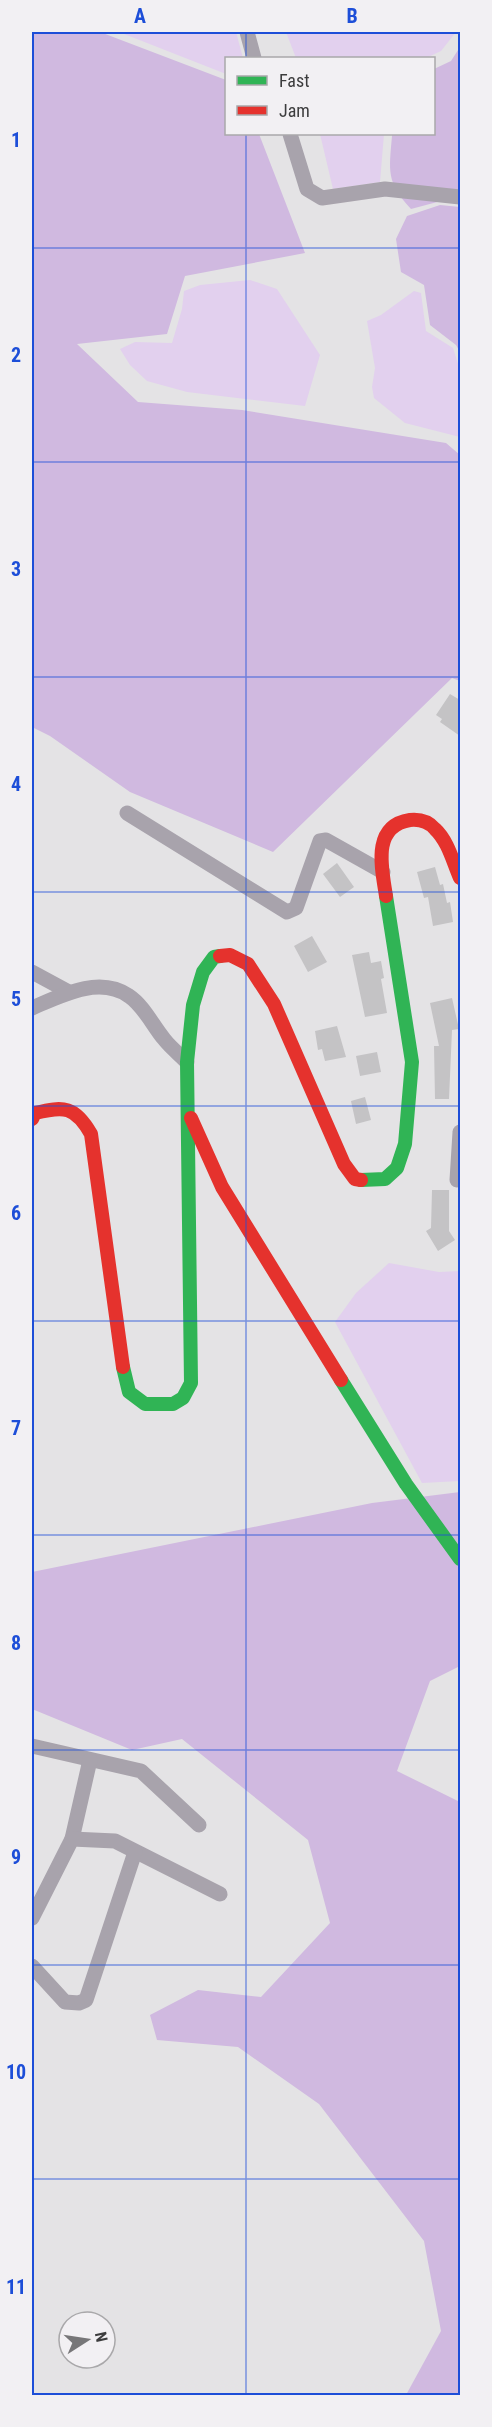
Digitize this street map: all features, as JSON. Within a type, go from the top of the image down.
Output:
[{"type":"street","points":[[247,32],[254,57]]},
{"type":"street","points":[[290,135],[307,189],[322,198],[385,189],[460,197]]},
{"type":"street","points":[[127,813],[287,912],[296,908],[320,841],[326,840],[382,872]]},
{"type":"street","points":[[32,1119],[34,1113],[56,1108],[70,1109],[83,1118],[91,1134],[122,1361],[129,1392],[145,1404],[173,1404],[183,1398],[191,1383],[188,1062],[193,1005],[203,972],[214,957],[230,955],[248,964],[274,1004],[344,1164],[356,1179],[372,1181],[385,1179],[397,1168],[405,1144],[412,1062],[382,872],[382,839],[391,826],[410,819],[426,820],[437,829],[460,878]]},
{"type":"street","points":[[32,972],[69,992]]},
{"type":"street","points":[[32,1008],[69,992],[96,987],[110,988],[129,996],[166,1041],[188,1062]]},
{"type":"street","points":[[187,1109],[222,1187],[405,1484],[460,1559]]},
{"type":"street","points":[[457,1180],[460,1132]]},
{"type":"street","points":[[32,1746],[141,1772],[199,1825]]},
{"type":"street","points":[[32,1918],[72,1839],[90,1760]]},
{"type":"street","points":[[72,1839],[115,1841],[220,1894]]},
{"type":"street","points":[[32,1966],[65,2002],[79,2003],[86,2000],[135,1852]]},
{"type":"shaded area","points":[[32,32],[100,32],[225,80],[225,135],[259,135],[305,253],[185,276],[167,334],[77,344],[138,402],[242,410],[446,443],[460,455],[460,681],[452,678],[273,852],[130,792],[50,736],[32,727]]},
{"type":"shaded area","points":[[119,32],[236,32],[243,57],[225,57],[225,74]]},
{"type":"shaded area","points":[[286,32],[456,32],[441,51],[428,57],[296,57]]},
{"type":"shaded area","points":[[460,47],[460,201],[441,201],[411,209],[397,191],[391,176],[392,135],[435,135],[435,69],[451,61]]},
{"type":"shaded area","points":[[320,135],[384,135],[380,182],[333,189]]},
{"type":"shaded area","points":[[440,205],[460,207],[460,352],[456,345],[430,325],[424,285],[401,272],[396,239],[407,216]]},
{"type":"shaded area","points":[[250,280],[277,289],[320,355],[305,406],[187,392],[147,381],[130,365],[120,349],[135,342],[172,343],[182,309],[184,291],[200,285]]},
{"type":"shaded area","points":[[414,291],[421,293],[426,331],[453,348],[460,370],[460,437],[405,423],[374,398],[372,387],[375,368],[367,321],[381,315]]},
{"type":"shaded area","points":[[389,1263],[439,1272],[460,1271],[460,1481],[422,1483],[335,1322],[356,1293]]},
{"type":"shaded area","points":[[460,1492],[460,1666],[430,1681],[397,1771],[460,1802],[460,2395],[406,2395],[441,2331],[424,2241],[319,2104],[238,2047],[157,2040],[150,2015],[198,1990],[261,1997],[330,1923],[308,1840],[182,1739],[132,1750],[32,1709],[32,1572],[372,1503]]},
{"type":"building","points":[[450,694],[460,700],[460,736],[440,722],[442,719],[436,715]]},
{"type":"building","points":[[337,863],[354,887],[340,897],[323,874]]},
{"type":"building","points":[[435,867],[440,885],[443,884],[447,903],[450,902],[453,922],[433,926],[428,897],[424,898],[417,872]]},
{"type":"building","points":[[312,936],[327,962],[308,972],[294,946]]},
{"type":"building","points":[[369,952],[371,963],[381,961],[384,978],[381,979],[387,1013],[365,1017],[352,955]]},
{"type":"building","points":[[452,998],[459,1029],[452,1030],[449,1099],[435,1099],[434,1046],[439,1046],[430,1003]]},
{"type":"building","points":[[337,1026],[346,1057],[325,1061],[322,1049],[318,1050],[315,1031]]},
{"type":"building","points":[[377,1052],[381,1072],[360,1076],[356,1056]]},
{"type":"building","points":[[365,1097],[371,1120],[356,1124],[351,1101]]},
{"type":"building","points":[[432,1190],[449,1190],[449,1231],[455,1240],[438,1251],[426,1231],[431,1228]]},
{"type":"traffic: fast","points":[[361,1180],[385,1179],[397,1168],[405,1144],[412,1062],[386,896]]},
{"type":"traffic: fast","points":[[123,1367],[129,1392],[145,1404],[173,1404],[183,1398],[191,1383],[187,1062],[193,1005],[203,972],[214,957],[220,956]]},
{"type":"traffic: fast","points":[[341,1380],[406,1484],[460,1559]]},
{"type":"traffic: jam","points":[[386,896],[382,862],[384,840],[389,831],[398,824],[410,820],[427,823],[440,834],[460,878]]},
{"type":"traffic: jam","points":[[220,956],[230,955],[248,964],[274,1004],[344,1164],[355,1179],[361,1180]]},
{"type":"traffic: jam","points":[[32,1119],[35,1113],[54,1109],[68,1110],[80,1118],[91,1134],[123,1367]]},
{"type":"traffic: jam","points":[[191,1118],[222,1187],[341,1380]]}]
